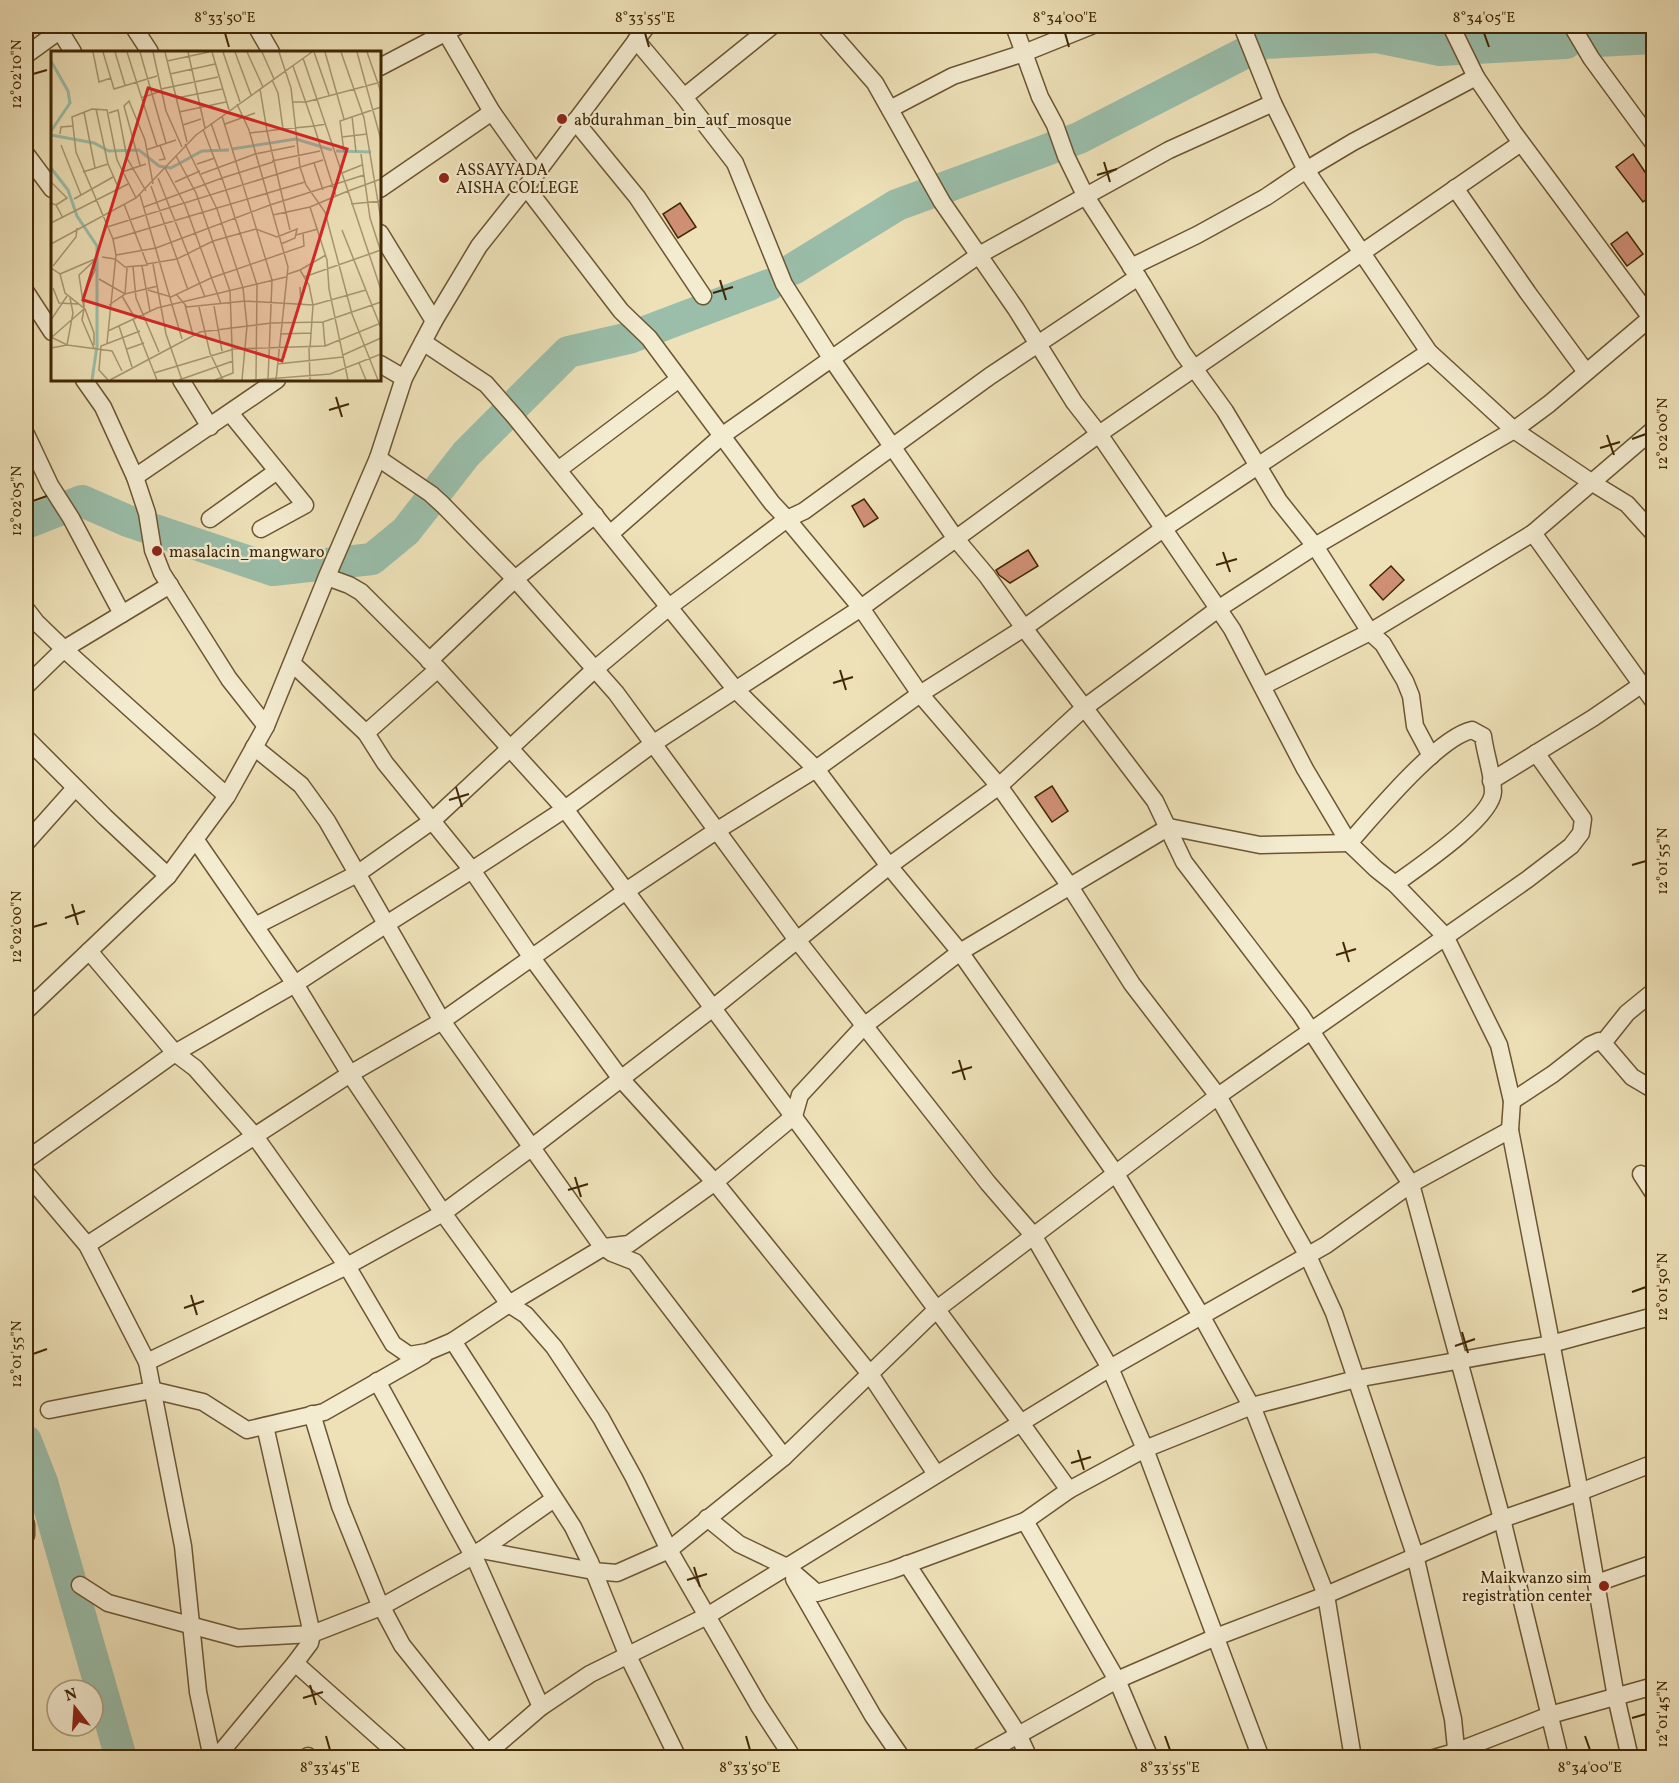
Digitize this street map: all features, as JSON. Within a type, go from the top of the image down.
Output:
[{"type":"street","points":[[133,26],[149,51]]},
{"type":"street","points":[[256,26],[270,51]]},
{"type":"street","points":[[26,1011],[168,876],[227,796],[266,726],[378,458],[404,378],[434,321],[479,246],[646,26]]},
{"type":"street","points":[[684,97],[772,26]]},
{"type":"street","points":[[825,26],[876,83],[927,179],[980,255],[1074,402],[1099,434],[1232,629],[1305,769],[1349,843],[1395,884],[1445,936],[1499,1045],[1512,1101],[1510,1130],[1580,1492],[1616,1697],[1630,1758]]},
{"type":"street","points":[[1014,26],[1040,97],[1055,125],[1066,156],[1085,195],[1183,353],[1225,411],[1280,501],[1314,546],[1370,632],[1383,644],[1405,681],[1411,696],[1415,726],[1431,756]]},
{"type":"street","points":[[890,109],[953,76],[1024,53],[1091,26]]},
{"type":"street","points":[[147,1362],[347,1266],[443,1213],[713,1008],[889,866],[999,786],[1084,708],[1218,609],[1314,546],[1514,430],[1652,318],[1521,143],[1476,76],[1451,26]]},
{"type":"street","points":[[1572,26],[1653,144]]},
{"type":"street","points":[[26,55],[61,27],[73,51]]},
{"type":"street","points":[[381,66],[448,28],[531,180],[621,311],[649,338],[761,488],[861,608],[920,694],[999,786],[1069,885],[1132,984],[1218,1096],[1308,1256],[1334,1313],[1415,1556],[1453,1719],[1456,1755]]},
{"type":"street","points":[[1244,32],[1273,103],[1306,170],[1429,352],[1514,430],[1591,483],[1627,504],[1653,534]]},
{"type":"street","points":[[636,40],[684,97],[735,164],[784,284],[831,358],[956,539],[987,576],[1155,801],[1184,862],[1300,1014],[1411,1184],[1502,1519],[1560,1758]]},
{"type":"street","points":[[255,926],[357,874],[432,821],[595,669],[669,607],[786,519],[804,510],[1134,272],[1266,197],[1306,170],[1476,76]]},
{"type":"street","points":[[610,534],[723,435],[980,255],[1169,150],[1273,103]]},
{"type":"street","points":[[381,188],[492,112]]},
{"type":"street","points":[[575,121],[637,196],[703,296]]},
{"type":"street","points":[[26,1160],[176,1053],[295,984],[472,870],[565,809],[654,743],[861,608],[1099,434],[1521,143]]},
{"type":"street","points":[[26,154],[51,188]]},
{"type":"street","points":[[1455,188],[1586,372]]},
{"type":"street","points":[[381,235],[434,321]]},
{"type":"street","points":[[26,292],[51,330]]},
{"type":"street","points":[[423,342],[486,384],[736,690],[816,769],[889,866],[960,952],[1116,1174],[1202,1317],[1252,1406],[1326,1595],[1353,1758]]},
{"type":"street","points":[[87,1245],[350,1074],[442,1021],[626,891],[716,831],[816,769],[920,694],[1024,628],[1162,529],[1429,352]]},
{"type":"street","points":[[381,365],[404,378]]},
{"type":"street","points":[[558,470],[679,379]]},
{"type":"street","points":[[85,381],[103,407],[135,477],[147,513],[153,550],[170,585],[229,679],[266,726]]},
{"type":"street","points":[[182,381],[210,427]]},
{"type":"street","points":[[135,477],[210,427],[273,381]]},
{"type":"street","points":[[230,413],[305,505],[261,529]]},
{"type":"street","points":[[1263,686],[1370,632],[1533,532],[1653,429]]},
{"type":"street","points":[[26,434],[50,485],[71,518],[122,614]]},
{"type":"street","points":[[378,458],[437,500],[515,579],[616,693],[797,940],[988,1183],[1033,1235],[1110,1368],[1144,1449],[1260,1758]]},
{"type":"street","points":[[210,519],[278,471]]},
{"type":"street","points":[[366,733],[515,579],[595,515]]},
{"type":"street","points":[[1533,532],[1653,702]]},
{"type":"street","points":[[330,570],[361,592],[433,665],[565,809],[1069,1490]]},
{"type":"street","points":[[26,686],[64,649],[170,585]]},
{"type":"street","points":[[26,609],[64,649],[227,796]]},
{"type":"street","points":[[293,664],[366,733],[385,763],[472,870],[532,958],[621,1079],[714,1182],[870,1374],[936,1474]]},
{"type":"street","points":[[1491,781],[1641,685]]},
{"type":"street","points":[[49,1410],[152,1390],[203,1402],[247,1430],[324,1412],[428,1352],[453,1341],[509,1304],[604,1247],[629,1244],[714,1182],[794,1116],[800,1095],[864,1026],[960,952],[1069,885],[1169,827],[1260,845],[1349,843],[1431,756],[1460,733],[1472,730],[1483,736],[1493,794],[1486,808],[1461,834],[1395,884]]},
{"type":"street","points":[[26,738],[168,876]]},
{"type":"street","points":[[254,747],[301,785],[327,821],[442,1021],[604,1247],[612,1253],[635,1262],[784,1457]]},
{"type":"street","points":[[477,1553],[617,1573],[669,1550],[784,1457],[937,1309],[1218,1096],[1528,879],[1571,846],[1581,833],[1583,819],[1536,753]]},
{"type":"street","points":[[26,843],[75,788]]},
{"type":"street","points":[[195,839],[295,984],[350,1074],[443,1213],[509,1304],[526,1315],[554,1347],[601,1418],[634,1478],[669,1550],[759,1706],[793,1758]]},
{"type":"street","points":[[89,951],[176,1053],[195,1068],[254,1135],[347,1266],[393,1344],[409,1355],[428,1352]]},
{"type":"street","points":[[1603,1043],[1627,1013],[1653,992]]},
{"type":"street","points":[[1512,1101],[1553,1074],[1590,1045],[1599,1041],[1632,1077],[1652,1085]]},
{"type":"street","points":[[312,1414],[340,1506],[381,1607],[402,1645],[487,1756],[541,1707],[590,1674],[707,1616],[1110,1368],[1326,1245],[1411,1184],[1510,1130]]},
{"type":"street","points":[[26,1173],[87,1245],[147,1362],[183,1546],[198,1692],[212,1758]]},
{"type":"street","points":[[1641,1174],[1653,1194]]},
{"type":"street","points":[[707,1518],[739,1544],[787,1567],[817,1593],[907,1564],[1025,1521],[1069,1490],[1144,1449],[1252,1406],[1356,1379],[1551,1344],[1653,1316]]},
{"type":"street","points":[[453,1341],[573,1527],[627,1654],[678,1758]]},
{"type":"street","points":[[377,1381],[477,1553],[541,1707]]},
{"type":"street","points":[[216,1758],[295,1663],[310,1642],[312,1634],[265,1426]]},
{"type":"street","points":[[977,1758],[1117,1680],[1216,1637],[1326,1595],[1502,1519],[1580,1492],[1653,1463]]},
{"type":"street","points":[[80,1585],[108,1603],[238,1638],[312,1634],[381,1607],[477,1553],[554,1498]]},
{"type":"street","points":[[1025,1521],[1117,1680],[1150,1758]]},
{"type":"street","points":[[26,1524],[26,1535]]},
{"type":"street","points":[[1597,1583],[1653,1563]]},
{"type":"street","points":[[907,1564],[1018,1734],[1029,1758]]},
{"type":"street","points":[[787,1567],[873,1716],[902,1758]]},
{"type":"street","points":[[295,1663],[402,1758]]},
{"type":"street","points":[[1434,1758],[1456,1755],[1550,1715],[1653,1686]]},
{"type":"building","points":[[1633,154],[1653,184],[1653,194],[1643,202],[1616,167]]},
{"type":"building","points":[[680,203],[696,227],[678,238],[663,214]]},
{"type":"building","points":[[1627,232],[1643,254],[1627,266],[1611,244]]},
{"type":"building","points":[[864,499],[878,518],[864,527],[852,506]]},
{"type":"building","points":[[1028,550],[1038,566],[1010,583],[999,575],[996,570]]},
{"type":"building","points":[[1391,566],[1404,580],[1383,600],[1370,585]]},
{"type":"building","points":[[1052,786],[1068,811],[1052,822],[1035,797]]},
{"type":"waterway","points":[[793,269],[897,205],[1079,138],[1264,43],[1377,37],[1440,50],[1566,43]]},
{"type":"waterway","points":[[1598,41],[1654,38]]},
{"type":"waterway","points":[[26,523],[82,501],[128,521],[273,570],[372,559],[406,531],[466,454],[568,352],[629,338],[769,285]]},
{"type":"waterway","points":[[26,1441],[42,1482],[121,1758]]},
{"type":"place","name":"abdurahman_bin_auf_mosque","points":[[562,119]]},
{"type":"place","name":"ASSAYYADA AISHA COLLEGE","points":[[444,178]]},
{"type":"place","name":"masalacin_mangwaro","points":[[157,551]]},
{"type":"place","name":"Maikwanzo sim registration center","points":[[1604,1586]]}]
